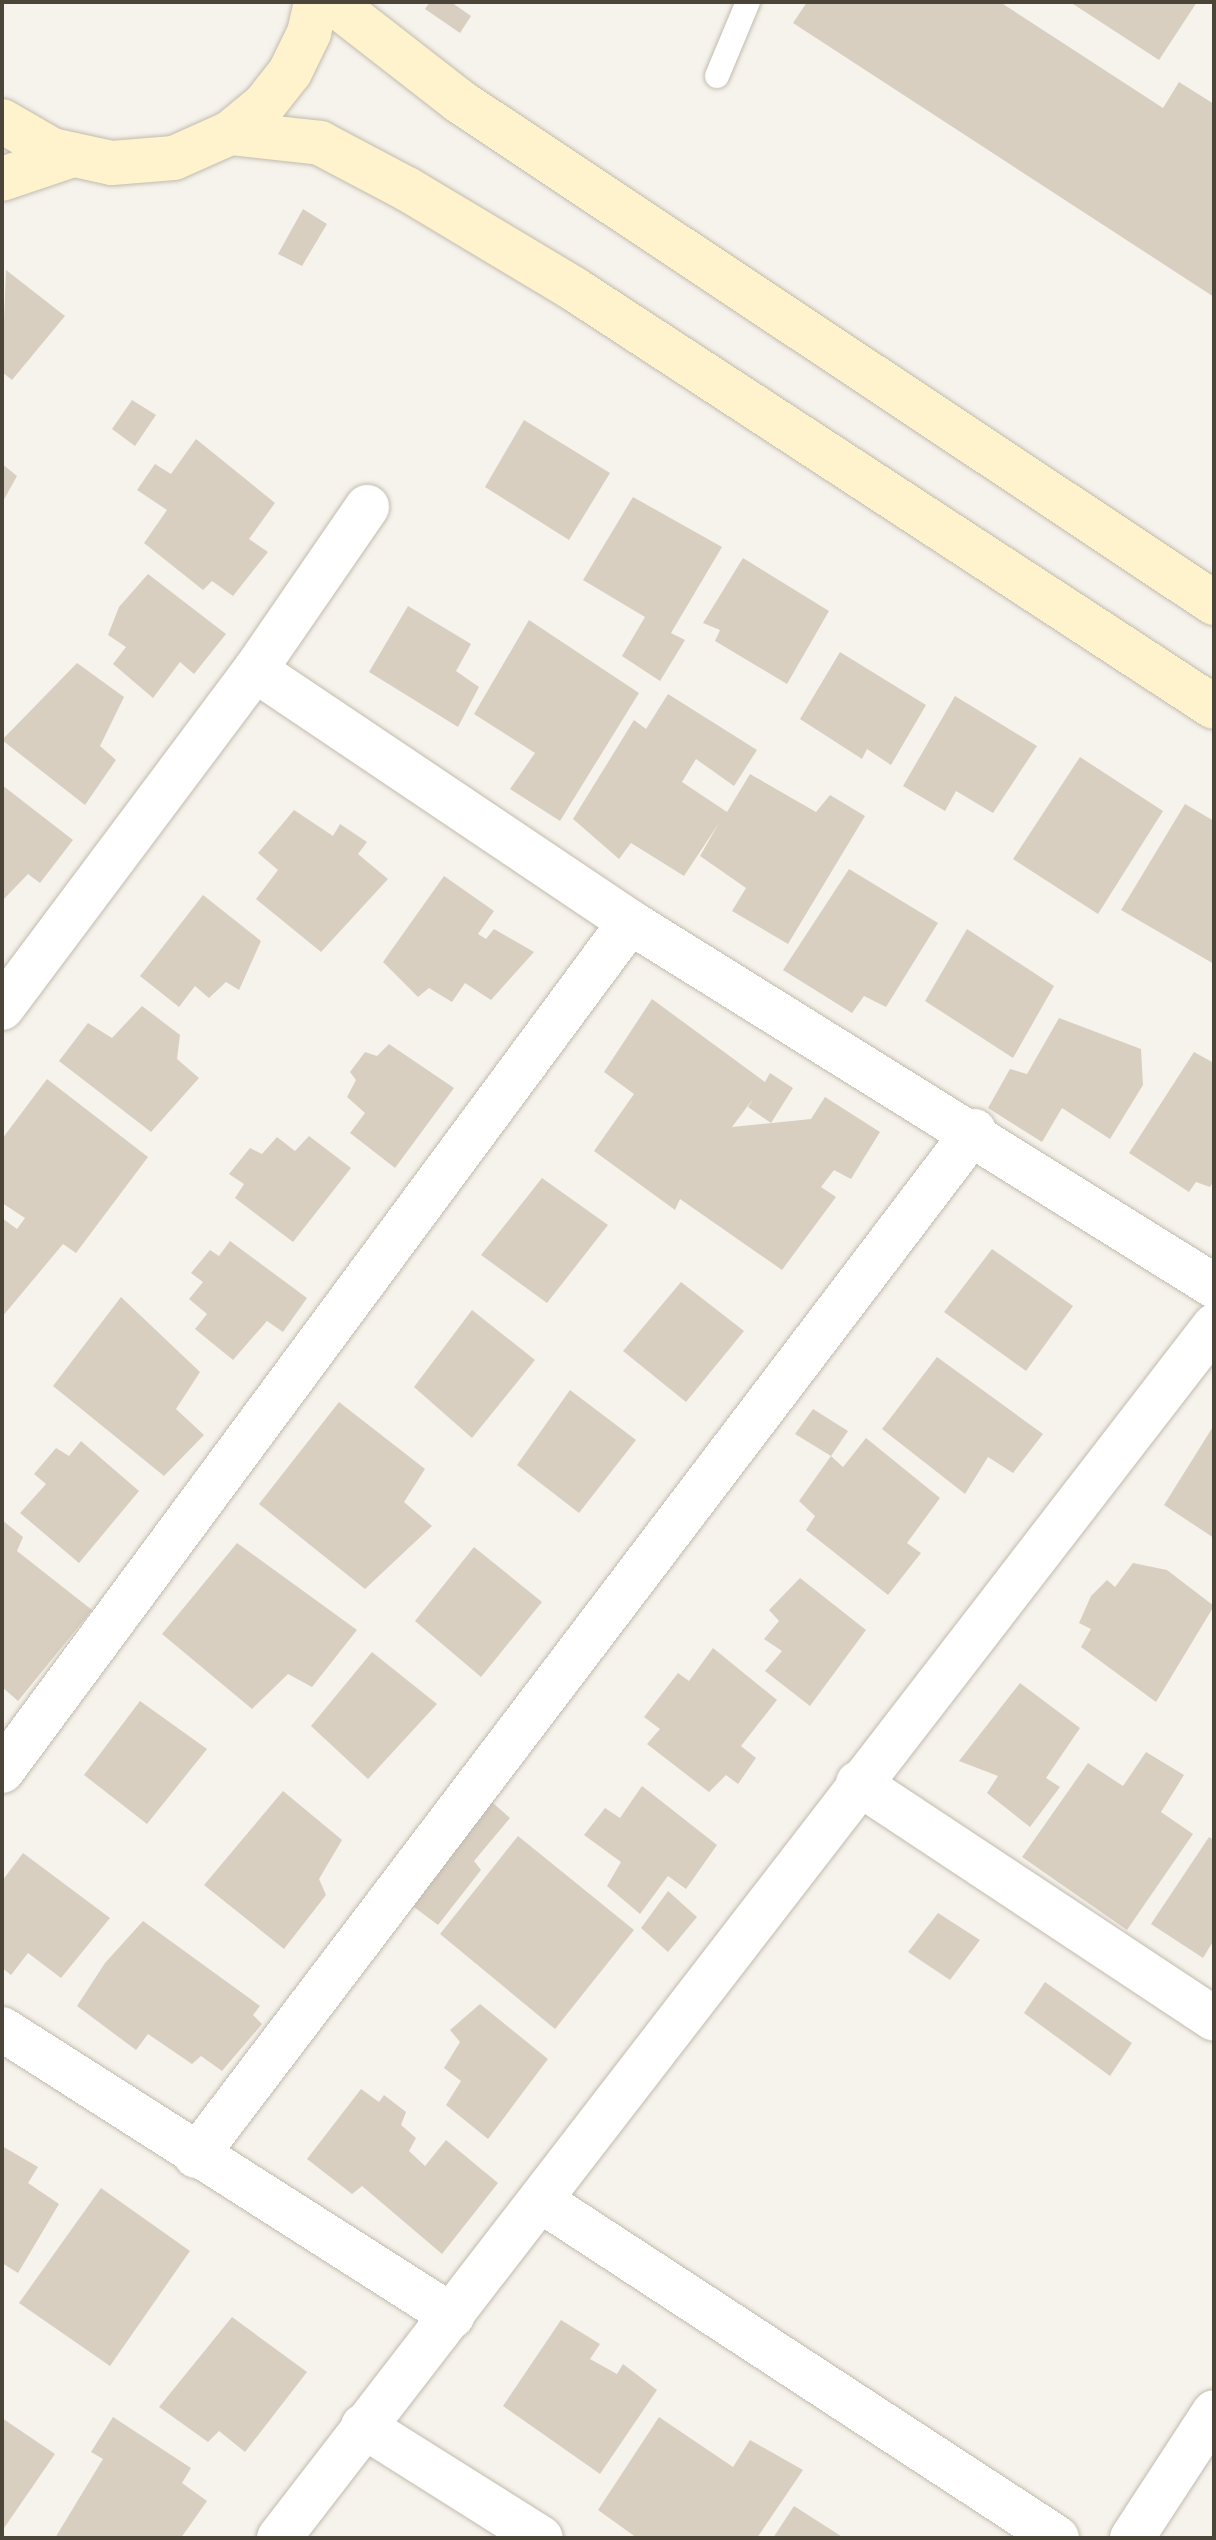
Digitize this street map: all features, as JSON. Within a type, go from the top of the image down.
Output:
[{"type":"street","points":[[2,121],[29,140],[73,155],[112,163],[174,158],[230,133],[264,105],[290,72],[309,33],[316,2]]},
{"type":"street","points":[[332,2],[459,101],[1214,603]]},
{"type":"street","points":[[230,133],[320,143],[407,189],[574,289],[1214,707]]},
{"type":"street","points":[[2,179],[73,155]]},
{"type":"street","points":[[2,1008],[255,670],[367,507]]},
{"type":"street","points":[[255,670],[630,922],[974,1131],[1214,1286]]},
{"type":"street","points":[[2,1771],[630,922]]},
{"type":"street","points":[[196,2156],[974,1131]]},
{"type":"street","points":[[279,2538],[363,2426],[543,2202],[858,1783],[1214,1326]]},
{"type":"street","points":[[858,1783],[1214,2019]]},
{"type":"street","points":[[2,2029],[196,2156],[452,2316]]},
{"type":"street","points":[[543,2202],[1057,2538]]},
{"type":"street","points":[[1132,2538],[1214,2412]]},
{"type":"street","points":[[363,2426],[541,2538]]},
{"type":"lane","points":[[717,76],[748,2]]},
{"type":"building","points":[[430,2],[451,2],[471,16],[460,33],[425,9]]},
{"type":"building","points":[[807,2],[1000,2],[1163,108],[1179,82],[1214,104],[1214,297],[793,23]]},
{"type":"building","points":[[1070,2],[1197,2],[1159,60]]},
{"type":"building","points":[[303,209],[327,224],[302,266],[278,254]]},
{"type":"building","points":[[6,270],[65,316],[12,380],[2,372]]},
{"type":"building","points":[[132,400],[156,415],[135,446],[112,429]]},
{"type":"building","points":[[524,420],[610,473],[569,540],[485,487]]},
{"type":"building","points":[[196,439],[275,503],[249,539],[268,552],[233,596],[212,581],[203,590],[144,543],[167,510],[137,490],[155,464],[171,474]]},
{"type":"building","points":[[2,464],[17,476],[2,503]]},
{"type":"building","points":[[633,497],[722,547],[671,633],[685,640],[660,681],[622,656],[645,617],[583,580]]},
{"type":"building","points":[[743,558],[829,611],[787,684],[715,641],[720,630],[703,623]]},
{"type":"building","points":[[148,574],[226,634],[194,674],[180,662],[153,698],[113,664],[126,647],[108,635],[119,607]]},
{"type":"building","points":[[408,606],[471,644],[456,671],[479,687],[458,727],[369,672]]},
{"type":"building","points":[[529,620],[639,693],[560,821],[510,789],[535,753],[474,714]]},
{"type":"building","points":[[840,652],[926,705],[891,765],[867,749],[862,759],[800,719]]},
{"type":"building","points":[[77,663],[124,697],[100,746],[116,760],[85,805],[2,740]]},
{"type":"building","points":[[668,694],[757,750],[734,786],[696,759],[682,782],[727,812],[750,774],[816,812],[830,795],[865,816],[788,944],[732,911],[746,888],[700,856],[719,823],[684,876],[631,843],[619,859],[573,819],[634,720],[646,729]]},
{"type":"building","points":[[955,696],[1037,746],[993,813],[956,791],[945,811],[903,786]]},
{"type":"building","points":[[1080,757],[1163,811],[1098,914],[1013,859]]},
{"type":"building","points":[[2,785],[73,840],[40,883],[28,874],[2,901]]},
{"type":"building","points":[[1185,804],[1214,821],[1214,964],[1121,910]]},
{"type":"building","points":[[294,810],[333,836],[340,824],[367,842],[358,854],[388,879],[321,952],[256,899],[278,870],[258,853]]},
{"type":"building","points":[[849,869],[938,923],[886,1007],[864,996],[852,1013],[783,970]]},
{"type":"building","points":[[444,876],[494,911],[478,934],[486,939],[494,929],[534,952],[491,1000],[465,983],[452,1002],[429,988],[418,997],[383,962]]},
{"type":"building","points":[[203,895],[261,941],[239,990],[226,982],[209,998],[195,986],[179,1007],[140,976]]},
{"type":"building","points":[[967,929],[1054,986],[1013,1058],[925,1001]]},
{"type":"building","points":[[652,999],[765,1082],[770,1073],[793,1088],[771,1123],[748,1107],[753,1099],[732,1127],[811,1119],[825,1097],[880,1132],[851,1179],[834,1170],[821,1187],[836,1197],[782,1270],[680,1199],[675,1210],[594,1151],[634,1094],[604,1072]]},
{"type":"building","points":[[142,1006],[180,1035],[177,1059],[199,1078],[151,1132],[59,1061],[88,1023],[112,1038]]},
{"type":"building","points":[[1059,1018],[1141,1049],[1143,1085],[1110,1139],[1062,1108],[1042,1142],[988,1108],[1010,1069],[1027,1074]]},
{"type":"building","points":[[389,1044],[454,1088],[395,1168],[350,1133],[365,1113],[347,1097],[356,1080],[350,1072],[365,1052],[377,1056]]},
{"type":"building","points":[[1194,1052],[1214,1063],[1214,1181],[1210,1187],[1196,1182],[1189,1192],[1129,1153]]},
{"type":"building","points":[[47,1079],[148,1157],[76,1253],[63,1244],[2,1317],[2,1218],[17,1229],[25,1218],[2,1203],[2,1139]]},
{"type":"building","points":[[309,1136],[351,1168],[293,1242],[235,1198],[244,1184],[229,1174],[250,1148],[262,1154],[277,1137],[295,1151]]},
{"type":"building","points":[[542,1178],[608,1225],[547,1303],[481,1255]]},
{"type":"building","points":[[230,1241],[307,1298],[283,1332],[267,1321],[233,1360],[195,1329],[207,1314],[189,1299],[203,1282],[191,1273],[210,1250],[219,1256]]},
{"type":"building","points":[[992,1249],[1073,1306],[1026,1371],[944,1312]]},
{"type":"building","points":[[681,1282],[744,1331],[686,1402],[623,1351]]},
{"type":"building","points":[[121,1297],[200,1372],[176,1409],[204,1435],[164,1476],[53,1386]]},
{"type":"building","points":[[472,1310],[535,1360],[472,1438],[414,1387]]},
{"type":"building","points":[[937,1357],[1043,1434],[1013,1473],[988,1457],[965,1494],[882,1429]]},
{"type":"building","points":[[570,1390],[636,1440],[579,1513],[517,1465]]},
{"type":"building","points":[[339,1402],[425,1469],[404,1502],[432,1526],[365,1589],[259,1504]]},
{"type":"building","points":[[813,1409],[848,1431],[831,1456],[795,1434]]},
{"type":"building","points":[[1214,1425],[1214,1538],[1164,1505]]},
{"type":"building","points":[[866,1438],[940,1498],[907,1543],[921,1553],[888,1595],[806,1530],[815,1516],[799,1501],[831,1456],[843,1467]]},
{"type":"building","points":[[81,1441],[139,1491],[79,1563],[20,1513],[46,1484],[34,1474],[56,1448],[69,1456]]},
{"type":"building","points":[[2,1520],[23,1537],[17,1551],[92,1610],[18,1701],[2,1687]]},
{"type":"building","points":[[237,1543],[357,1630],[312,1687],[288,1674],[252,1709],[162,1634]]},
{"type":"building","points":[[474,1547],[542,1602],[481,1677],[415,1621]]},
{"type":"building","points":[[1133,1563],[1167,1570],[1214,1606],[1156,1702],[1081,1647],[1091,1629],[1079,1623],[1091,1596],[1107,1580],[1115,1587]]},
{"type":"building","points":[[800,1578],[866,1630],[810,1706],[765,1671],[782,1651],[764,1639],[779,1621],[769,1610]]},
{"type":"building","points":[[713,1648],[777,1700],[741,1746],[756,1758],[738,1784],[726,1775],[709,1792],[647,1744],[660,1729],[644,1717],[678,1673],[689,1681]]},
{"type":"building","points":[[372,1652],[437,1704],[368,1779],[311,1726]]},
{"type":"building","points":[[1020,1683],[1080,1728],[1046,1778],[1060,1787],[1030,1827],[987,1793],[998,1776],[959,1761]]},
{"type":"building","points":[[140,1701],[207,1749],[147,1824],[84,1775]]},
{"type":"building","points":[[1146,1752],[1184,1775],[1161,1812],[1193,1834],[1127,1930],[1022,1857],[1088,1763],[1123,1786]]},
{"type":"building","points":[[642,1786],[717,1845],[686,1889],[668,1876],[640,1914],[607,1886],[621,1862],[584,1835],[605,1808],[620,1818]]},
{"type":"building","points":[[283,1791],[342,1840],[319,1879],[326,1895],[284,1949],[204,1885]]},
{"type":"building","points":[[485,1796],[510,1818],[474,1861],[481,1870],[438,1925],[406,1901]]},
{"type":"building","points":[[518,1836],[634,1930],[555,2029],[440,1934]]},
{"type":"building","points":[[1209,1837],[1214,1840],[1214,1940],[1203,1958],[1151,1924]]},
{"type":"building","points":[[23,1853],[110,1918],[61,1978],[28,1953],[11,1975],[2,1968],[2,1881]]},
{"type":"building","points":[[668,1891],[697,1917],[668,1952],[641,1928]]},
{"type":"building","points":[[938,1913],[980,1940],[950,1980],[908,1952]]},
{"type":"building","points":[[143,1921],[260,2006],[253,2015],[262,2024],[222,2071],[201,2056],[192,2064],[148,2034],[136,2050],[77,2006],[105,1963]]},
{"type":"building","points":[[1045,1982],[1132,2043],[1110,2076],[1024,2013]]},
{"type":"building","points":[[480,2004],[548,2059],[488,2139],[446,2105],[461,2081],[444,2068],[460,2042],[450,2030]]},
{"type":"building","points":[[361,2089],[379,2102],[384,2095],[406,2112],[401,2125],[416,2138],[409,2151],[425,2166],[446,2140],[498,2183],[442,2254],[362,2186],[352,2194],[307,2159]]},
{"type":"building","points":[[2,2146],[38,2167],[28,2183],[59,2204],[18,2273],[2,2263]]},
{"type":"building","points":[[101,2188],[190,2251],[110,2366],[19,2303]]},
{"type":"building","points":[[232,2317],[307,2372],[245,2452],[219,2431],[208,2442],[159,2407]]},
{"type":"building","points":[[561,2320],[600,2344],[590,2359],[617,2374],[623,2364],[657,2390],[600,2474],[503,2406]]},
{"type":"building","points":[[113,2417],[191,2468],[182,2483],[207,2501],[181,2538],[55,2538],[103,2459],[91,2452]]},
{"type":"building","points":[[659,2417],[733,2467],[750,2440],[803,2470],[757,2538],[637,2538],[598,2510]]},
{"type":"building","points":[[2,2418],[55,2454],[2,2531]]},
{"type":"building","points":[[794,2506],[844,2538],[773,2538]]}]
